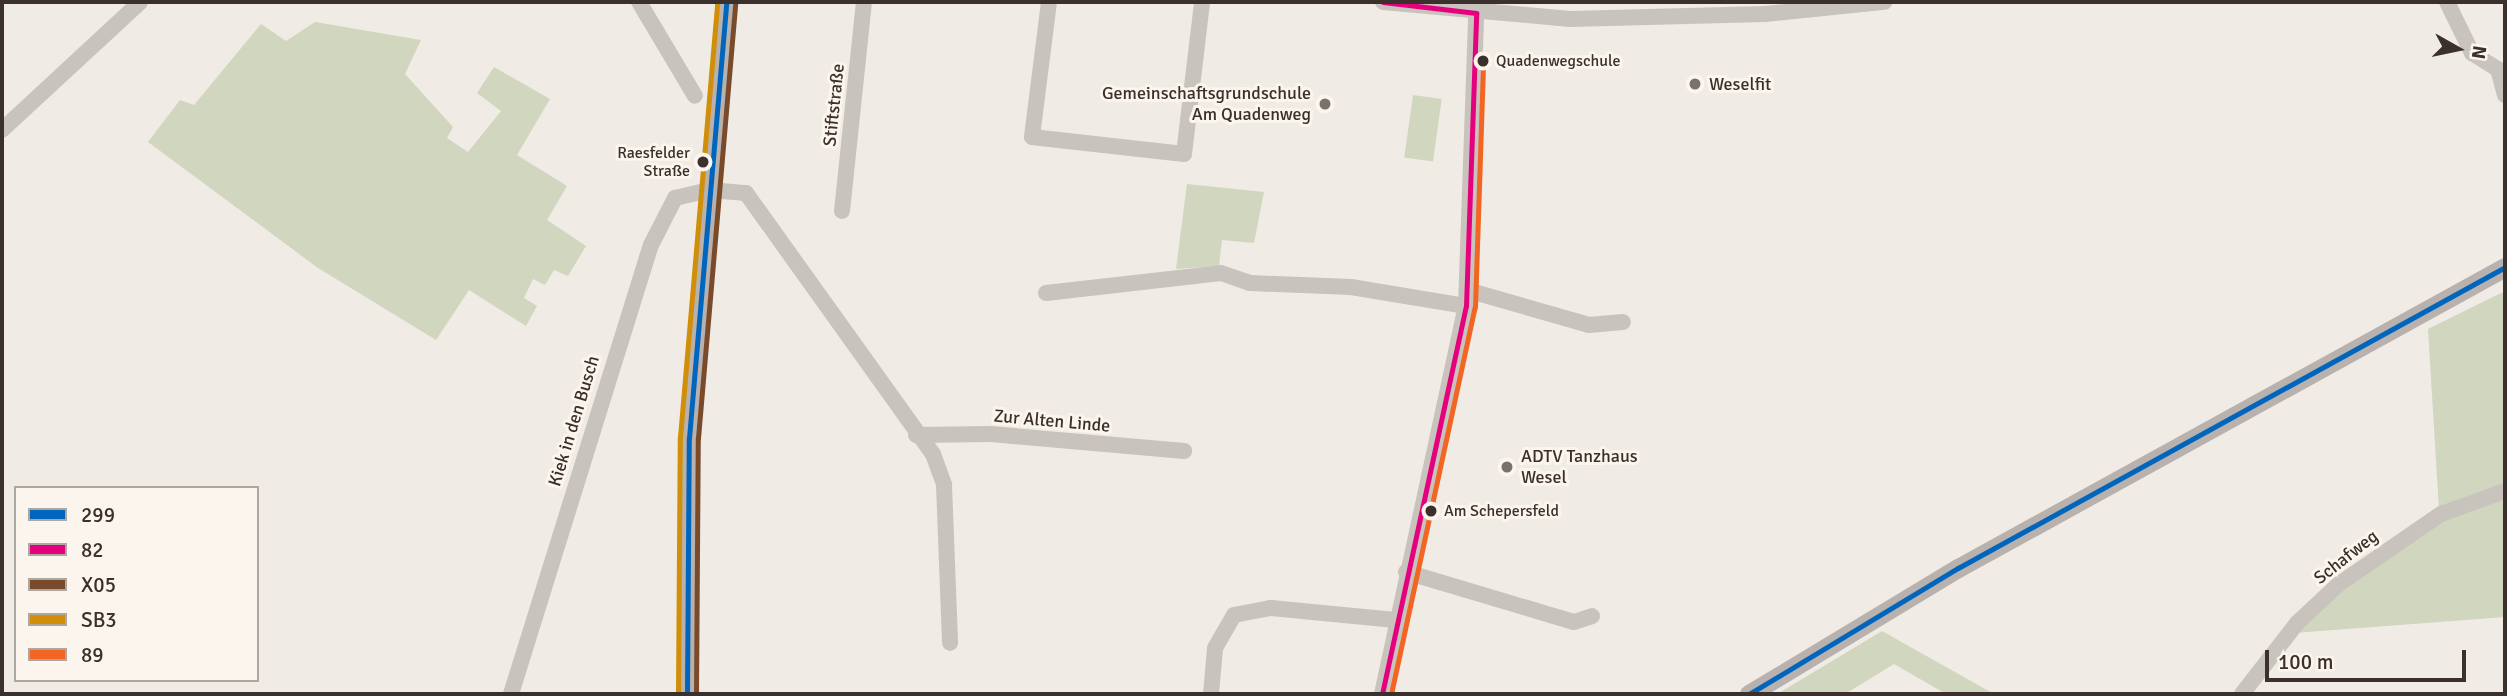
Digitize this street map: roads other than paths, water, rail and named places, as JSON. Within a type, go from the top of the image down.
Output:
[{"type":"main road","points":[[687,694],[689,438],[726,2]]},
{"type":"main road","points":[[1749,694],[1970,561],[2505,267]]},
{"type":"street","points":[[2,130],[140,2]]},
{"type":"street","points":[[639,2],[695,96]]},
{"type":"street","name":"Stiftstraße","points":[[842,211],[864,2]]},
{"type":"street","points":[[1049,2],[1032,137],[1184,154],[1202,2]]},
{"type":"street","points":[[1383,2],[1476,13],[1583,19],[1884,2]]},
{"type":"street","points":[[2447,2],[2472,53],[2498,69],[2505,95]]},
{"type":"street","points":[[1382,694],[1395,620],[1466,298],[1476,13]]},
{"type":"street","points":[[710,190],[746,193],[916,435],[933,454],[944,485],[950,643]]},
{"type":"street","name":"Kiek in den Busch","points":[[511,694],[650,245],[675,198],[710,190]]},
{"type":"street","points":[[1046,293],[1222,273],[1250,283],[1351,287],[1466,298],[1589,325],[1623,322]]},
{"type":"street","name":"Zur Alten Linde","points":[[916,435],[991,434],[1184,451]]},
{"type":"street","name":"Schafweg","points":[[2242,694],[2297,623],[2339,584],[2441,514],[2505,491]]},
{"type":"street","points":[[1406,572],[1574,622],[1592,616]]},
{"type":"street","points":[[1211,694],[1215,649],[1234,615],[1271,608],[1395,620]]},
{"type":"place","name":"Quadenwegschule","points":[[1483,61]]},
{"type":"place","name":"Weselfit","points":[[1695,84]]},
{"type":"place","name":"Gemeinschaftsgrundschule Am Quadenweg","points":[[1325,104]]},
{"type":"place","name":"Raesfelder Straße","points":[[703,162]]},
{"type":"place","name":"ADTV Tanzhaus Wesel","points":[[1507,467]]},
{"type":"place","name":"Am Schepersfeld","points":[[1431,511]]}]
